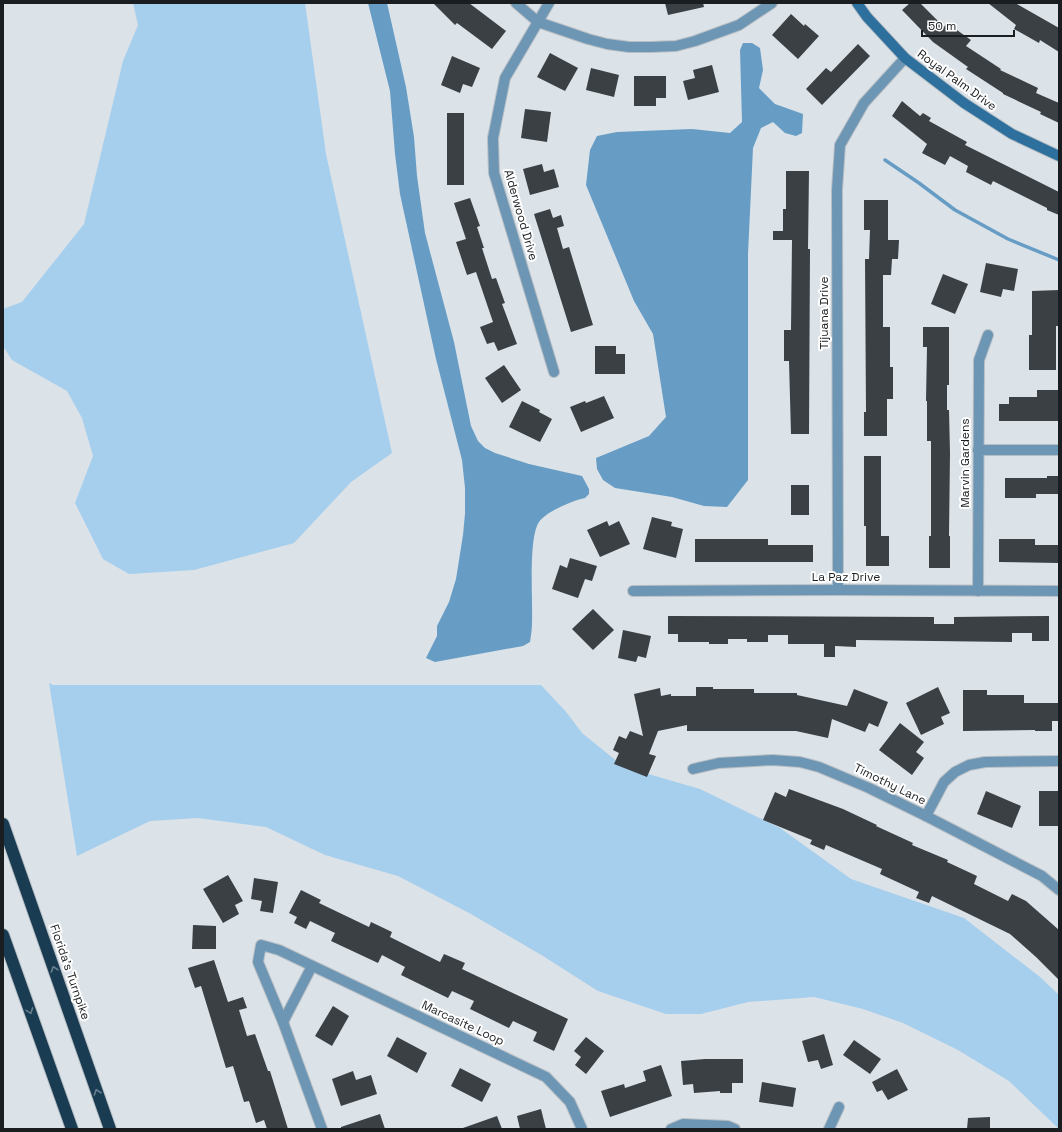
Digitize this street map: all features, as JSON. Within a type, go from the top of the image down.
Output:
[{"type":"highway","name":"Florida's Turnpike","points":[[3,824],[110,1129]]},
{"type":"highway","points":[[3,935],[72,1129]]},
{"type":"street","points":[[516,3],[538,22],[588,39],[607,44],[629,47],[676,46],[695,41],[739,25],[772,3]]},
{"type":"street","name":"Alderwood Drive","points":[[549,3],[505,78],[493,138],[494,172],[554,372]]},
{"type":"street","name":"Royal Palm Drive","points":[[857,3],[867,17],[905,58],[964,103],[1012,134],[1059,156]]},
{"type":"street","name":"Tijuana Drive","points":[[838,590],[837,190],[840,145],[864,103],[905,58]]},
{"type":"street","name":"Marvin Gardens","points":[[978,591],[978,360],[988,336]]},
{"type":"street","points":[[978,450],[1059,450]]},
{"type":"street","name":"La Paz Drive","points":[[633,591],[1059,591]]},
{"type":"street","name":"Timothy Lane","points":[[693,769],[719,763],[773,760],[800,762],[819,767],[840,775],[926,816],[1042,876],[1059,890]]},
{"type":"street","points":[[926,816],[944,782],[955,772],[969,765],[985,762],[1059,761]]},
{"type":"street","name":"Marcasite Loop","points":[[322,1129],[283,1022],[258,962],[261,945],[279,950],[546,1077],[570,1102],[582,1129]]},
{"type":"street","points":[[283,1022],[312,966]]},
{"type":"street","points":[[829,1129],[839,1107]]},
{"type":"street","points":[[670,1129],[683,1124],[728,1126],[735,1129]]},
{"type":"shaded area","points":[[133,3],[305,3],[326,154],[392,453],[351,482],[294,543],[194,570],[129,574],[103,559],[75,503],[93,456],[82,418],[67,391],[12,360],[3,346],[3,309],[22,302],[84,224],[123,61],[138,25]]},
{"type":"shaded area","points":[[368,3],[387,3],[406,87],[414,137],[417,176],[425,233],[454,342],[471,426],[478,441],[485,448],[495,453],[529,464],[582,476],[589,489],[589,494],[585,498],[573,501],[554,510],[539,522],[533,541],[532,625],[530,642],[523,646],[435,662],[426,658],[437,636],[437,626],[449,602],[456,579],[463,535],[465,488],[462,460],[436,359],[400,194],[390,91]]},
{"type":"shaded area","points":[[743,43],[752,43],[760,48],[763,70],[759,88],[775,104],[803,114],[802,133],[796,136],[785,133],[773,122],[761,128],[753,148],[748,254],[748,480],[727,507],[704,506],[672,497],[615,488],[603,480],[597,469],[596,458],[649,436],[666,417],[653,334],[634,301],[586,185],[590,150],[597,136],[617,132],[692,129],[730,133],[742,122],[740,50]]},
{"type":"shaded area","points":[[49,683],[53,685],[541,685],[567,713],[582,733],[624,767],[700,789],[780,828],[851,879],[964,918],[1040,977],[1059,995],[1059,1129],[1009,1081],[958,1050],[903,1023],[863,1009],[814,997],[748,1002],[701,1014],[666,1014],[598,991],[543,956],[471,914],[398,876],[325,855],[266,827],[198,818],[150,821],[77,856]]},
{"type":"building","points":[[433,3],[469,3],[506,31],[492,49],[457,23],[455,25]]},
{"type":"building","points":[[665,3],[703,3],[704,7],[668,15]]},
{"type":"building","points":[[910,3],[920,3],[944,27],[947,23],[971,40],[966,46],[1001,69],[1000,70],[1038,88],[1036,93],[1059,103],[1059,123],[1040,114],[1041,112],[1003,94],[966,69],[968,67],[933,42],[902,10]]},
{"type":"building","points":[[988,3],[1015,3],[1059,28],[1059,52],[1040,40],[1039,43],[1014,29],[1016,25]]},
{"type":"building","points":[[791,14],[804,26],[805,24],[819,36],[798,59],[772,35]]},
{"type":"building","points":[[858,44],[870,56],[822,105],[806,89],[826,68],[831,72]]},
{"type":"building","points":[[550,53],[578,68],[565,91],[537,77]]},
{"type":"building","points":[[452,56],[480,68],[472,87],[463,84],[460,93],[441,85]]},
{"type":"building","points":[[712,65],[719,92],[688,100],[683,81],[695,78],[693,70]]},
{"type":"building","points":[[591,68],[619,75],[614,97],[586,90]]},
{"type":"building","points":[[634,76],[666,76],[666,98],[656,98],[656,106],[634,106]]},
{"type":"building","points":[[902,101],[920,116],[923,113],[931,118],[929,121],[967,142],[965,145],[1059,192],[1059,215],[993,181],[991,185],[966,172],[968,166],[950,156],[945,165],[922,153],[927,144],[892,116]]},
{"type":"building","points":[[525,109],[551,112],[547,142],[521,138]]},
{"type":"building","points":[[447,113],[464,113],[464,185],[447,185]]},
{"type":"building","points":[[542,164],[544,172],[554,169],[559,187],[530,195],[523,169]]},
{"type":"building","points":[[786,171],[809,171],[809,434],[791,434],[789,361],[784,361],[784,330],[791,330],[792,240],[773,240],[773,231],[783,231],[783,209],[786,209]]},
{"type":"building","points":[[470,198],[480,226],[477,227],[484,248],[482,248],[492,279],[496,278],[505,303],[502,304],[517,344],[498,351],[494,342],[487,344],[480,327],[493,322],[476,272],[467,275],[456,242],[466,239],[454,203]]},
{"type":"building","points":[[864,200],[888,200],[888,240],[899,240],[898,259],[892,259],[891,275],[883,275],[883,327],[890,327],[890,367],[893,367],[893,399],[887,399],[887,436],[864,436],[864,412],[866,412],[865,259],[869,259],[870,230],[864,230]]},
{"type":"building","points":[[550,209],[553,218],[561,215],[564,226],[557,228],[563,249],[569,247],[593,325],[571,332],[534,214]]},
{"type":"building","points":[[986,263],[1018,269],[1014,291],[1003,289],[1001,297],[980,292]]},
{"type":"building","points":[[943,274],[968,284],[955,314],[931,304]]},
{"type":"building","points":[[1059,290],[1059,326],[1056,326],[1056,370],[1029,370],[1029,335],[1032,335],[1032,291]]},
{"type":"building","points":[[923,327],[949,327],[949,385],[947,385],[947,410],[949,410],[950,453],[950,568],[929,568],[929,536],[931,536],[931,441],[927,441],[927,347],[923,347]]},
{"type":"building","points":[[595,346],[616,346],[616,354],[625,354],[625,374],[595,374]]},
{"type":"building","points":[[504,365],[521,390],[502,403],[485,378]]},
{"type":"building","points":[[1037,390],[1059,390],[1059,421],[999,421],[999,404],[1009,404],[1009,397],[1037,397]]},
{"type":"building","points":[[604,396],[614,418],[581,432],[570,407]]},
{"type":"building","points":[[522,401],[540,410],[539,412],[552,419],[540,442],[509,427]]},
{"type":"building","points":[[864,456],[881,456],[881,536],[889,536],[889,566],[866,566],[866,526],[864,526]]},
{"type":"building","points":[[1047,476],[1059,476],[1059,494],[1036,494],[1036,498],[1005,498],[1005,478],[1047,478]]},
{"type":"building","points":[[791,485],[809,485],[809,515],[791,515]]},
{"type":"building","points":[[652,517],[672,522],[671,526],[683,529],[676,558],[643,549]]},
{"type":"building","points":[[607,521],[609,526],[619,521],[630,544],[600,557],[587,530]]},
{"type":"building","points":[[695,539],[768,539],[768,545],[813,545],[813,562],[695,562]]},
{"type":"building","points":[[999,539],[1035,539],[1035,545],[1059,545],[1059,563],[999,562]]},
{"type":"building","points":[[570,558],[597,566],[592,581],[585,579],[578,598],[552,589],[560,565],[567,568]]},
{"type":"building","points":[[593,609],[614,630],[593,650],[572,629]]},
{"type":"building","points":[[668,616],[934,617],[934,624],[954,624],[954,617],[1049,616],[1049,641],[1032,641],[1032,633],[1012,633],[1012,642],[856,640],[856,647],[835,646],[835,657],[824,657],[824,644],[788,644],[788,635],[768,635],[768,642],[747,642],[747,639],[728,639],[728,644],[709,644],[709,642],[678,642],[678,634],[668,634]]},
{"type":"building","points":[[623,630],[651,636],[646,658],[638,656],[636,662],[618,658]]},
{"type":"building","points":[[696,687],[713,687],[713,689],[754,689],[754,693],[797,693],[797,695],[847,706],[854,689],[888,702],[878,727],[869,723],[865,732],[832,719],[828,738],[796,731],[687,731],[687,725],[658,731],[649,754],[656,756],[647,777],[614,764],[619,753],[613,750],[619,736],[626,739],[630,731],[643,736],[634,694],[660,688],[661,696],[671,694],[671,696],[696,696]]},
{"type":"building","points":[[938,687],[950,713],[941,717],[944,724],[921,735],[906,703]]},
{"type":"building","points":[[963,690],[987,690],[987,695],[1024,695],[1024,703],[1059,703],[1059,721],[1052,721],[1052,731],[963,731]]},
{"type":"building","points":[[900,723],[924,742],[916,752],[924,758],[912,775],[879,750]]},
{"type":"building","points":[[789,789],[843,809],[913,843],[912,845],[948,860],[947,862],[977,876],[974,884],[1008,901],[1012,894],[1026,901],[1059,930],[1059,980],[1010,934],[932,896],[929,903],[916,898],[919,892],[880,874],[882,869],[826,845],[824,850],[810,844],[812,840],[763,820],[775,792],[786,797]]},
{"type":"building","points":[[986,791],[1021,806],[1012,828],[977,814]]},
{"type":"building","points":[[1039,791],[1059,791],[1059,826],[1039,826]]},
{"type":"building","points":[[228,875],[243,901],[235,905],[239,914],[223,923],[203,889]]},
{"type":"building","points":[[254,878],[278,882],[273,913],[260,911],[262,901],[251,899]]},
{"type":"building","points":[[301,890],[321,900],[319,903],[369,927],[371,922],[392,932],[390,937],[440,962],[444,954],[465,963],[462,969],[568,1019],[554,1051],[533,1041],[537,1032],[513,1021],[509,1028],[470,1009],[474,1001],[452,991],[448,998],[401,975],[405,967],[382,955],[378,963],[331,941],[335,933],[310,921],[306,929],[294,923],[297,917],[289,913]]},
{"type":"building","points":[[193,925],[216,926],[216,949],[192,949]]},
{"type":"building","points":[[214,960],[228,1002],[243,997],[247,1008],[239,1010],[247,1036],[255,1034],[268,1071],[270,1071],[288,1129],[267,1129],[264,1120],[256,1123],[249,1101],[244,1102],[233,1066],[226,1068],[201,986],[195,988],[188,968]]},
{"type":"building","points":[[333,1006],[349,1016],[332,1046],[315,1036]]},
{"type":"building","points":[[824,1034],[833,1065],[821,1069],[818,1060],[808,1062],[802,1041]]},
{"type":"building","points":[[397,1037],[427,1053],[417,1073],[387,1056]]},
{"type":"building","points":[[586,1037],[604,1051],[586,1074],[575,1065],[581,1057],[574,1051]]},
{"type":"building","points":[[854,1040],[881,1059],[870,1074],[843,1055]]},
{"type":"building","points":[[705,1059],[743,1059],[743,1083],[732,1083],[732,1093],[720,1093],[720,1091],[694,1093],[693,1084],[683,1085],[681,1061]]},
{"type":"building","points":[[661,1065],[672,1096],[610,1117],[601,1091],[624,1084],[625,1088],[646,1081],[643,1071]]},
{"type":"building","points":[[460,1068],[491,1084],[482,1102],[451,1086]]},
{"type":"building","points":[[897,1069],[908,1090],[888,1100],[882,1090],[877,1092],[872,1082]]},
{"type":"building","points":[[353,1071],[356,1080],[371,1075],[377,1094],[341,1106],[332,1079]]},
{"type":"building","points":[[762,1082],[796,1088],[793,1107],[759,1102]]},
{"type":"building","points":[[541,1109],[546,1129],[520,1129],[517,1116]]},
{"type":"building","points":[[380,1114],[385,1129],[341,1129],[341,1127]]},
{"type":"building","points":[[497,1116],[502,1129],[463,1129],[463,1128]]},
{"type":"building","points":[[990,1117],[990,1129],[967,1129],[968,1118]]},
{"type":"waterway","points":[[885,160],[955,210],[1008,239],[1059,260]]}]
